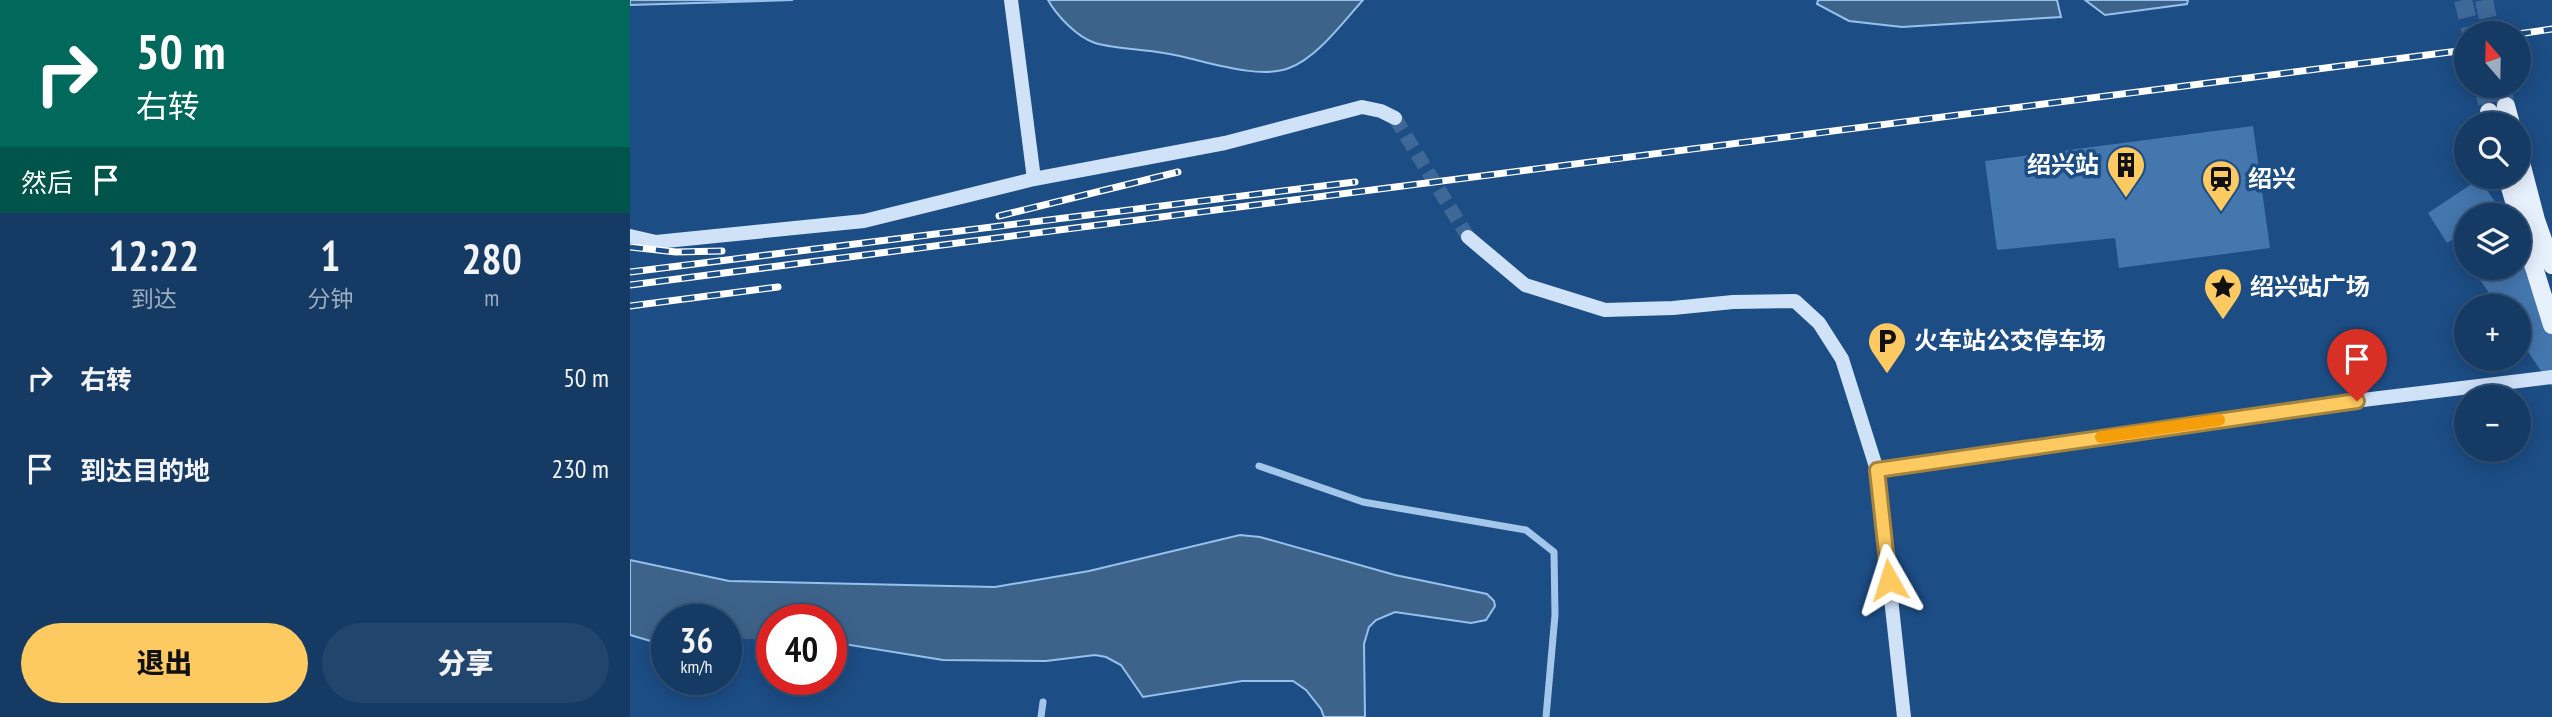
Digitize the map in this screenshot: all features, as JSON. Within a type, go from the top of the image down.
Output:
[{"type":"main road","points":[[2506,106],[2508,112]]},
{"type":"main road","points":[[2528,189],[2552,265]]},
{"type":"main road","points":[[2531,258],[2552,325]]},
{"type":"street","points":[[1011,0],[1034,179]]},
{"type":"street","points":[[630,236],[656,242],[864,221],[1034,179],[1224,143],[1362,107],[1381,110],[1395,118]]},
{"type":"street","points":[[1468,237],[1525,285],[1605,310],[1795,301],[1819,323],[1842,359],[1877,470],[1904,717]]},
{"type":"street","points":[[1877,470],[2330,404],[2552,377]]},
{"type":"street","points":[[1259,466],[1363,502],[1526,530],[1554,552],[1555,615],[1546,717]]},
{"type":"street","points":[[1041,717],[1043,702]]},
{"type":"water","points":[[630,0],[793,0],[630,5]]},
{"type":"water","points":[[1048,0],[1363,0],[1329,39],[1310,56],[1289,68],[1260,72],[1095,43],[1068,25]]},
{"type":"water","points":[[1818,0],[2057,0],[2061,17],[1902,27],[1849,21],[1817,4]]},
{"type":"water","points":[[2085,0],[2188,0],[2187,4],[2105,15]]},
{"type":"water","points":[[1240,535],[1260,537],[1395,575],[1487,594],[1495,606],[1486,620],[1471,623],[1395,612],[1376,620],[1369,627],[1364,644],[1365,717],[1324,717],[1306,690],[1293,681],[1242,681],[1143,697],[1121,665],[1095,655],[1046,661],[943,660],[847,645],[847,604],[756,604],[756,632],[742,636],[742,604],[651,604],[651,641],[630,635],[630,560],[729,581],[995,587],[1089,571]]},
{"type":"building","name":"绍兴站","points":[[2253,126],[2270,248],[2119,268],[2115,238],[1997,250],[1985,161]]},
{"type":"building","points":[[2464,189],[2486,189],[2496,203],[2454,203],[2454,241],[2447,243],[2428,213]]},
{"type":"building","points":[[2531,270],[2552,301],[2552,387],[2531,356],[2531,294],[2490,294],[2480,280],[2531,280]]},
{"type":"waterway","points":[[742,632],[756,632]]},
{"type":"tunnel","points":[[2463,0],[2468,21]]},
{"type":"tunnel","points":[[2484,0],[2488,21]]},
{"type":"tunnel","points":[[2486,98],[2489,112]]},
{"type":"tunnel","points":[[2504,98],[2506,106]]},
{"type":"tunnel","points":[[1395,118],[1468,237]]},
{"type":"railway","points":[[2531,32],[2552,29]]},
{"type":"railway","points":[[630,285],[2454,52]]},
{"type":"railway","points":[[999,216],[1178,172]]},
{"type":"railway","points":[[630,272],[1355,182]]},
{"type":"railway","points":[[630,247],[676,252],[722,251]]},
{"type":"railway","points":[[630,306],[778,287]]},
{"type":"slow traffic","points":[[2101,437],[2219,420]]},
{"type":"place","name":"绍兴站","points":[[2126,199]]},
{"type":"place","name":"绍兴","points":[[2221,213]]},
{"type":"place","name":"绍兴站广场","points":[[2223,321]]},
{"type":"place","name":"火车站公交停车场","points":[[1887,375]]},
{"type":"route","points":[[1889,580],[1877,470],[2357,401]]}]
